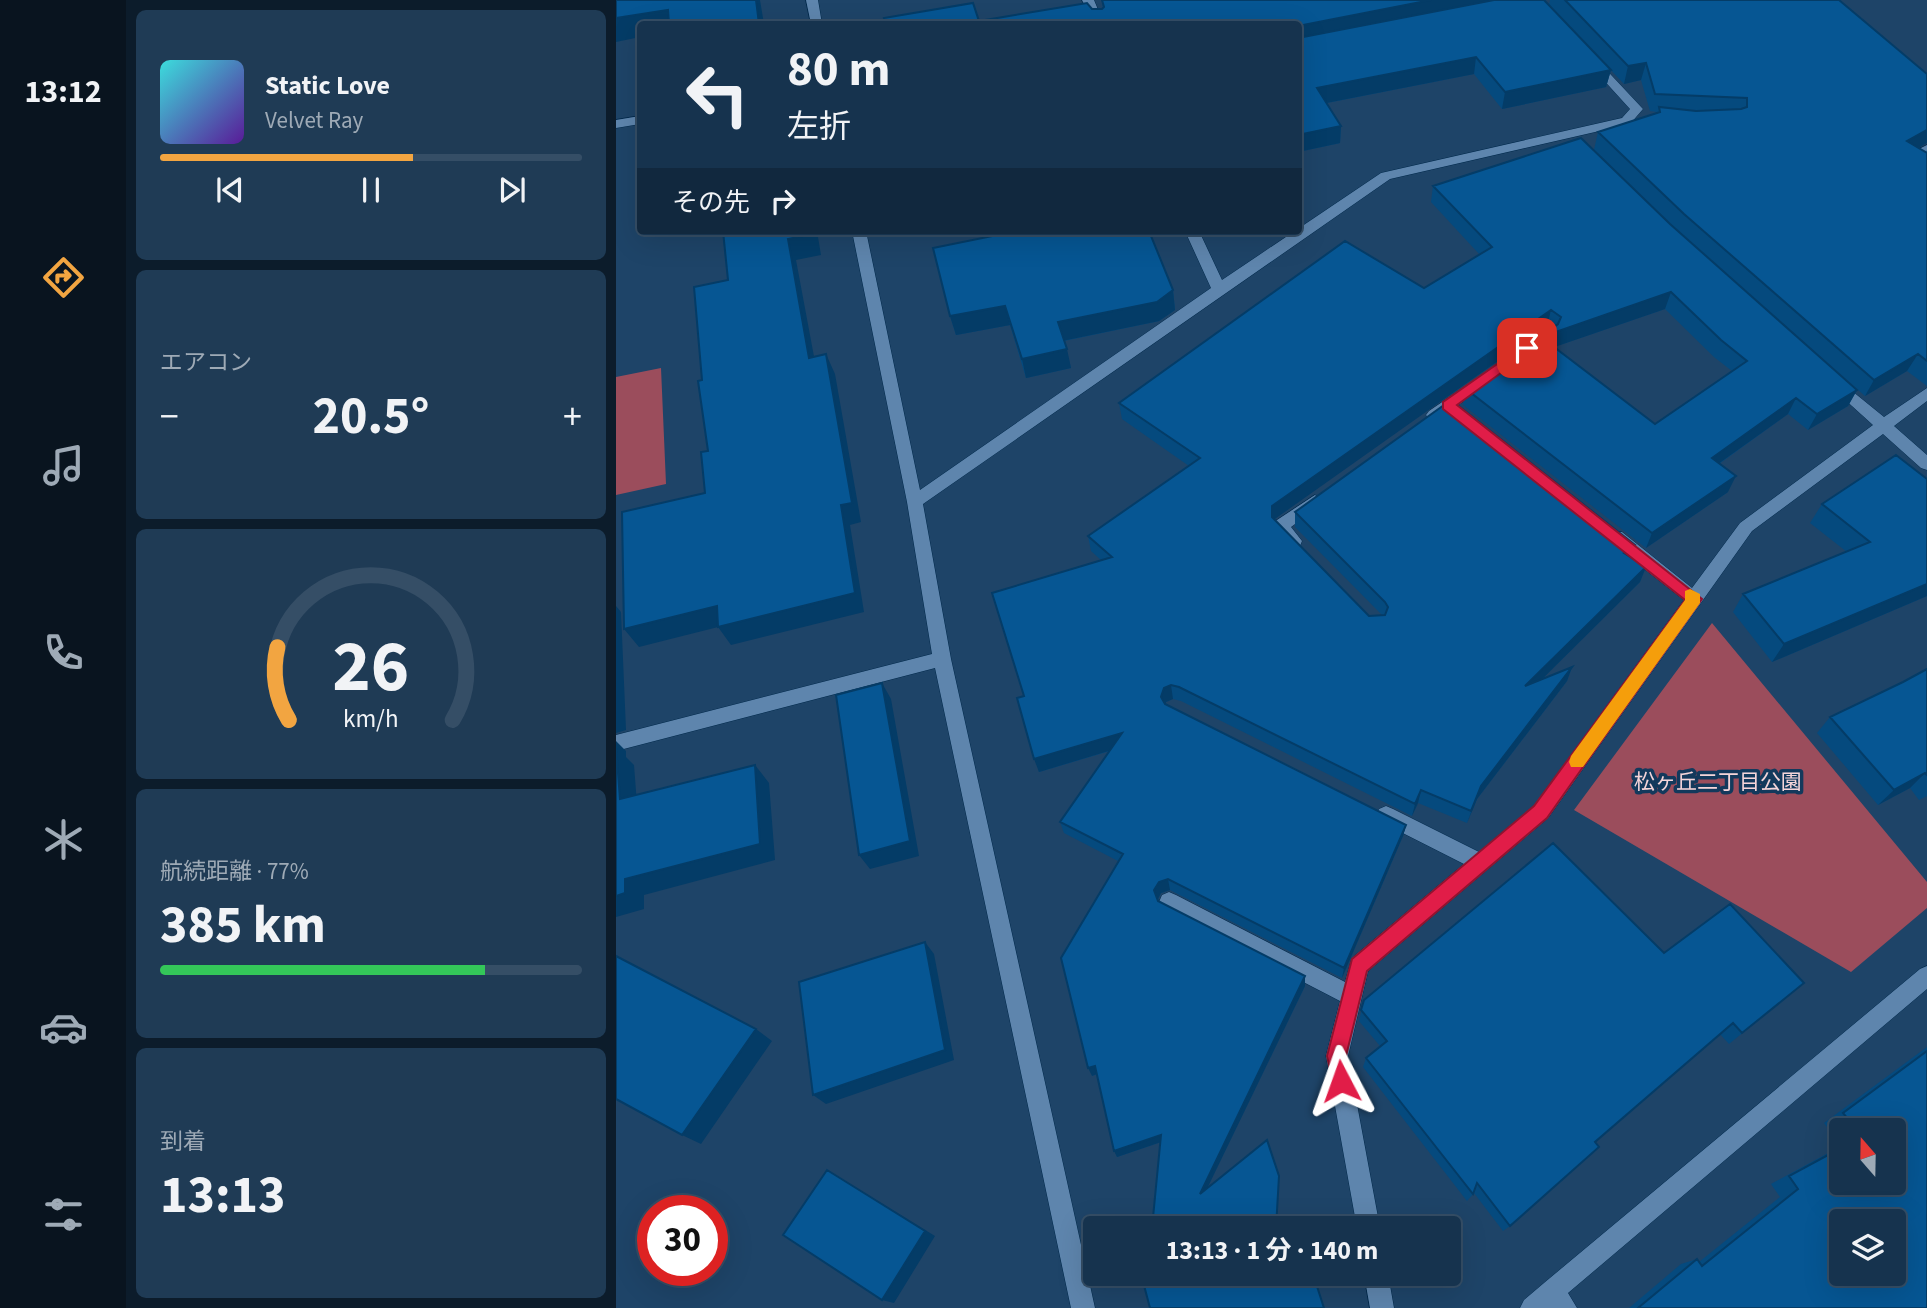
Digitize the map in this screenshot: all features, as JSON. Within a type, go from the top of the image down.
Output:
[{"type":"street","points":[[812,0],[816,21]]},
{"type":"street","points":[[1088,0],[1098,21]]},
{"type":"street","points":[[1302,233],[1386,176],[1574,140],[1626,121],[1637,109],[1583,51]]},
{"type":"street","points":[[1631,116],[1645,117]]},
{"type":"street","points":[[616,124],[637,120]]},
{"type":"street","points":[[1927,149],[1907,158],[1927,170]]},
{"type":"street","points":[[860,235],[915,502],[942,659],[1083,1308]]},
{"type":"street","points":[[1194,235],[1219,289]]},
{"type":"street","points":[[915,502],[1299,235]]},
{"type":"street","points":[[1425,421],[1453,410],[1503,365]]},
{"type":"street","points":[[1822,371],[1927,464]]},
{"type":"street","points":[[1366,1216],[1337,1056],[1359,965],[1541,812],[1746,527],[1927,393]]},
{"type":"street","points":[[1309,555],[1280,526],[1325,494]]},
{"type":"street","points":[[1598,523],[1695,599]]},
{"type":"street","points":[[616,743],[942,659]]},
{"type":"street","points":[[1370,807],[1481,863]]},
{"type":"street","points":[[1169,902],[1352,996]]},
{"type":"street","points":[[1532,1308],[1558,1300],[1927,976]]},
{"type":"street","points":[[1378,1286],[1382,1308]]},
{"type":"green space","points":[[661,368],[666,484],[616,495],[616,377]]},
{"type":"green space","name":"松ヶ丘二丁目公園","points":[[1712,623],[1927,882],[1927,908],[1851,972],[1574,810]]},
{"type":"building","points":[[616,0],[756,0],[759,21],[669,21],[668,10],[616,18]]},
{"type":"building","points":[[1102,0],[1431,0],[1302,25],[1302,21],[979,21],[1087,3],[1092,9],[1104,7]]},
{"type":"building","points":[[1494,0],[1544,0],[1611,70],[1505,92],[1476,57],[1317,88],[1341,126],[1302,134],[1302,37]]},
{"type":"building","points":[[1565,0],[1839,0],[1927,74],[1927,130],[1907,141],[1927,153],[1927,361],[1918,354],[1874,380],[1684,214],[1598,132],[1660,112],[1659,107],[1696,111],[1741,109],[1747,107],[1747,98],[1655,94],[1646,63],[1628,66]]},
{"type":"building","points":[[973,3],[979,21],[885,21],[884,18]]},
{"type":"building","points":[[1581,138],[1670,224],[1857,390],[1817,414],[1796,398],[1712,458],[1736,476],[1652,533],[1466,389],[1558,324],[1561,317],[1551,310],[1272,506],[1272,517],[1369,616],[1385,615],[1388,607],[1385,602],[1295,512],[1451,400],[1635,545],[1624,553],[1646,567],[1525,686],[1572,667],[1481,786],[1471,811],[1421,790],[1415,804],[1179,687],[1171,685],[1164,688],[1161,697],[1165,704],[1406,825],[1344,968],[1168,879],[1159,882],[1154,890],[1158,901],[1305,976],[1200,1194],[1267,1140],[1279,1176],[1277,1216],[1153,1216],[1161,1135],[1114,1151],[1095,1066],[1088,1068],[1061,958],[1123,854],[1060,822],[1122,733],[1034,759],[1017,698],[1024,696],[992,593],[1112,557],[1088,536],[1200,458],[1119,403],[1345,241],[1424,288],[1492,247],[1433,186]],"holes":[[[1671,292],[1747,361],[1655,424],[1541,337]]]},
{"type":"building","points":[[723,235],[808,235],[788,239],[809,358],[826,354],[852,503],[841,505],[855,593],[718,627],[717,606],[624,629],[622,512],[705,493],[701,452],[708,451],[698,381],[702,380],[694,287],[728,280]]},
{"type":"building","points":[[997,235],[1151,235],[1173,290],[1157,302],[1058,322],[1067,349],[1022,359],[1005,306],[950,316],[933,248]]},
{"type":"building","points":[[1896,455],[1927,479],[1927,584],[1784,644],[1743,594],[1870,542],[1822,504]]},
{"type":"building","points":[[1927,669],[1927,775],[1925,773],[1894,790],[1830,717]]},
{"type":"building","points":[[882,683],[910,841],[859,855],[836,695]]},
{"type":"building","points":[[616,747],[620,799],[755,765],[760,844],[625,879],[625,893],[616,896]]},
{"type":"building","points":[[1553,843],[1664,953],[1730,904],[1804,983],[1742,1033],[1733,1023],[1595,1142],[1599,1147],[1510,1226],[1477,1183],[1473,1194],[1366,1058],[1387,1041],[1361,1010],[1364,1000]]},
{"type":"building","points":[[925,942],[945,1050],[813,1095],[799,982]]},
{"type":"building","points":[[616,956],[756,1029],[682,1135],[616,1099]]},
{"type":"building","points":[[1927,1051],[1927,1308],[1638,1308],[1697,1259],[1702,1266],[1798,1189],[1789,1176],[1829,1154],[1829,1195],[1906,1195],[1906,1118],[1847,1118],[1843,1113]]},
{"type":"building","points":[[827,1170],[925,1231],[882,1300],[783,1235]]},
{"type":"building","points":[[1144,1286],[1317,1286],[1324,1308],[1150,1308]]},
{"type":"slow traffic","points":[[1577,762],[1695,599],[1690,596]]},
{"type":"route","points":[[1341,1081],[1337,1056],[1359,965],[1541,812],[1695,599],[1448,405],[1527,348]]}]
